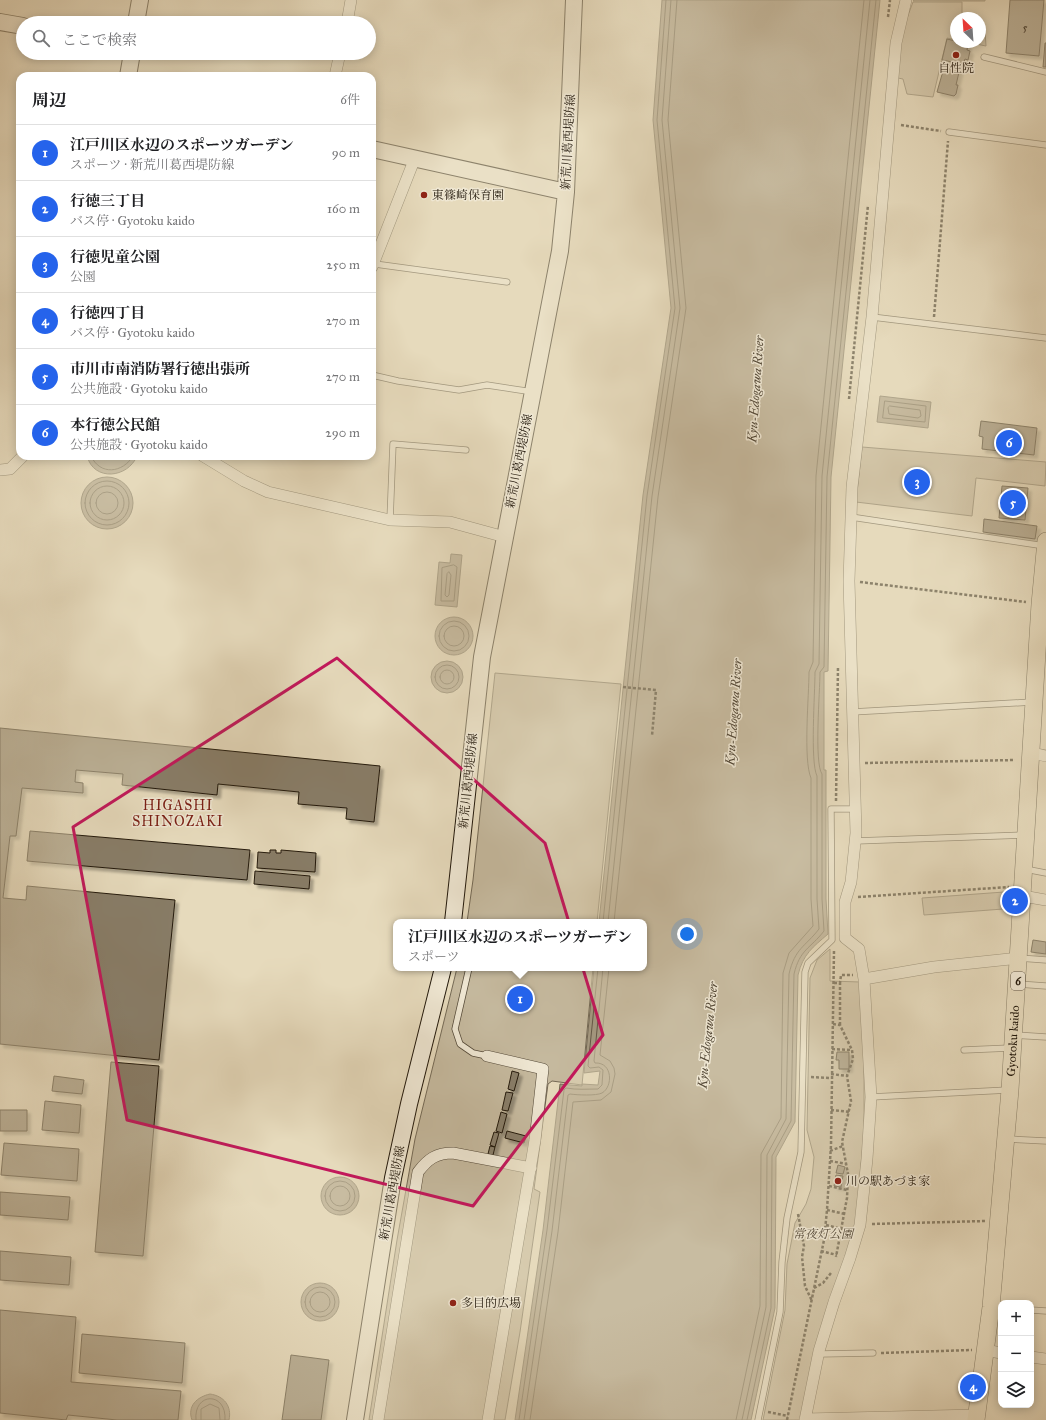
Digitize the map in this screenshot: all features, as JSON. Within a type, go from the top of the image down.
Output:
[{"type":"main road","points":[[137,16],[140,0]]},
{"type":"main road","name":"新荒川葛西堤防線","points":[[453,919],[482,657],[560,251],[566,192],[574,0]]},
{"type":"main road","points":[[0,22],[16,25]]},
{"type":"main road","points":[[129,72],[131,60]]},
{"type":"main road","points":[[376,150],[566,192]]},
{"type":"main road","name":"Gyotoku kaido","points":[[976,1417],[993,1351],[994,1307],[1014,1042],[1026,834],[1036,756],[1034,702],[1046,541]]},
{"type":"main road","name":"新荒川葛西堤防線","points":[[355,1420],[393,1178],[409,1104],[442,971]]},
{"type":"street","points":[[348,16],[351,0]]},
{"type":"street","points":[[906,0],[896,43],[872,317],[852,487],[849,581],[855,841],[851,882],[846,896],[844,935],[847,941],[859,949],[864,979],[871,1098],[867,1159],[860,1225],[834,1302],[819,1354],[805,1420],[976,1417]]},
{"type":"street","points":[[336,72],[338,60]]},
{"type":"street","points":[[376,257],[415,158]]},
{"type":"street","points":[[0,470],[10,469],[19,460]]},
{"type":"street","points":[[210,460],[244,481],[268,492],[390,520],[450,522],[505,537]]},
{"type":"street","points":[[1023,891],[1046,900]]},
{"type":"street","points":[[864,979],[934,967],[1019,958]]},
{"type":"street","points":[[487,1056],[544,1069],[531,1168],[488,1420]]},
{"type":"street","points":[[378,1420],[418,1172],[427,1160],[441,1153],[531,1168]]},
{"type":"street","points":[[1034,1358],[1046,1359]]},
{"type":"lane","points":[[984,57],[1046,72]]},
{"type":"lane","points":[[949,132],[1046,145]]},
{"type":"lane","points":[[376,265],[507,282]]},
{"type":"lane","points":[[872,317],[933,323],[1046,338]]},
{"type":"lane","points":[[376,376],[398,381],[459,390],[487,385],[533,392]]},
{"type":"lane","points":[[390,520],[393,444],[466,450]]},
{"type":"lane","points":[[851,517],[1046,546]]},
{"type":"lane","points":[[852,712],[1034,702]]},
{"type":"lane","points":[[758,1420],[780,1312],[782,1268],[787,1218],[801,1152],[805,972],[808,963],[832,940],[831,809],[855,809]]},
{"type":"lane","points":[[855,841],[1026,834]]},
{"type":"lane","points":[[1024,869],[1046,873]]},
{"type":"lane","points":[[1019,958],[1046,960]]},
{"type":"lane","points":[[468,971],[455,1029],[460,1044],[474,1053],[487,1056]]},
{"type":"lane","points":[[1017,984],[1046,986]]},
{"type":"lane","points":[[964,1050],[1046,1037]]},
{"type":"lane","points":[[871,1098],[1010,1090]]},
{"type":"lane","points":[[1006,1139],[1046,1140]]},
{"type":"lane","points":[[1034,1310],[1046,1311]]},
{"type":"lane","points":[[819,1354],[872,1353]]},
{"type":"path","points":[[890,123],[949,132],[933,323]]},
{"type":"path","points":[[849,581],[1042,598]]},
{"type":"path","points":[[623,687],[656,690],[652,736]]},
{"type":"path","points":[[854,763],[1036,756]]},
{"type":"path","points":[[846,896],[1023,891]]},
{"type":"path","points":[[835,1263],[845,1214],[847,1164],[842,1140],[850,1112],[851,1093],[847,1076],[853,1059],[852,1050],[842,1033],[840,1025],[841,978]]},
{"type":"path","points":[[787,1420],[812,1300],[828,1210],[834,982],[840,983]]},
{"type":"path","points":[[833,1024],[840,1025]]},
{"type":"path","points":[[832,1049],[852,1050]]},
{"type":"path","points":[[831,1074],[847,1076]]},
{"type":"path","points":[[803,1076],[831,1078]]},
{"type":"path","points":[[831,1110],[850,1112]]},
{"type":"path","points":[[830,1151],[843,1146]]},
{"type":"path","points":[[830,1161],[847,1164]]},
{"type":"path","points":[[829,1186],[847,1190]]},
{"type":"path","points":[[793,1194],[804,1246],[802,1257],[805,1286],[812,1300]]},
{"type":"path","points":[[828,1210],[845,1214]]},
{"type":"path","points":[[860,1225],[1000,1221]]},
{"type":"path","points":[[826,1225],[842,1229]]},
{"type":"path","points":[[821,1251],[837,1255]]},
{"type":"path","points":[[814,1288],[823,1283],[833,1270]]},
{"type":"path","points":[[872,1353],[993,1351]]},
{"type":"path","points":[[796,1377],[803,1379]]},
{"type":"path","points":[[760,1410],[788,1416]]},
{"type":"highlighted area","points":[[337,658],[545,843],[603,1035],[473,1206],[127,1120],[73,827]]},
{"type":"green space","points":[[985,0],[985,1],[913,1]]},
{"type":"green space","points":[[913,2],[962,2],[962,12],[950,12],[950,39],[947,38],[933,97],[907,94],[903,79],[898,78],[900,37]]},
{"type":"green space","points":[[862,447],[1046,462],[1045,486],[976,478],[972,516],[856,502]]},
{"type":"green space","points":[[495,673],[621,684],[597,919],[467,919]]},
{"type":"green space","points":[[1004,892],[1003,909],[924,915],[922,898]]},
{"type":"green space","name":"常夜灯公園","points":[[830,949],[830,981],[860,982],[864,1038],[864,1133],[856,1220],[801,1420],[763,1420],[785,1310],[787,1264],[795,1223],[806,1204],[811,1189],[814,1157],[807,1130],[810,978],[817,960]]},
{"type":"green space","points":[[456,971],[593,971],[582,1085],[552,1081],[548,1084],[534,1189],[540,1192],[520,1332],[505,1420],[369,1420],[397,1240],[415,1139]]},
{"type":"water","name":"Kyu-Edogawa River","points":[[662,0],[880,0],[831,477],[828,671],[824,672],[824,770],[826,770],[826,899],[828,934],[813,947],[806,956],[798,975],[795,1122],[776,1157],[775,1308],[751,1420],[515,1420],[543,1230],[560,1084],[582,1086],[582,1084],[598,1085],[600,1071],[584,1073],[594,971],[647,971],[647,919],[599,919],[643,495],[671,308],[653,120]]},
{"type":"water","points":[[880,396],[931,402],[928,428],[877,422]]},
{"type":"water","points":[[89,460],[135,460],[126,469],[119,473],[111,474],[96,470]]},
{"type":"water","points":[[102,477],[112,477],[126,484],[133,498],[133,508],[126,522],[112,529],[102,529],[92,525],[85,518],[81,508],[81,498],[85,488],[92,481]]},
{"type":"water","points":[[451,554],[462,555],[457,607],[435,605],[439,562],[450,563]]},
{"type":"water","points":[[450,617],[458,617],[468,622],[472,629],[472,643],[468,650],[458,655],[450,655],[440,650],[438,647],[435,640],[435,632],[440,622],[443,620]]},
{"type":"water","points":[[444,661],[450,661],[460,668],[463,677],[462,683],[456,690],[450,693],[444,693],[434,686],[431,680],[431,674],[438,664]]},
{"type":"water","points":[[336,1177],[344,1177],[354,1182],[358,1189],[358,1203],[354,1210],[344,1215],[336,1215],[326,1210],[324,1207],[321,1200],[321,1192],[326,1182],[329,1180]]},
{"type":"water","points":[[316,1283],[324,1283],[334,1288],[338,1295],[338,1309],[334,1316],[324,1321],[316,1321],[306,1316],[304,1313],[301,1306],[301,1298],[306,1288],[309,1286]]},
{"type":"water","points":[[210,1394],[223,1399],[226,1402],[230,1415],[229,1420],[192,1420],[191,1410],[194,1403],[201,1397]]},
{"type":"building","points":[[1010,0],[1044,0],[1039,56],[1006,53]]},
{"type":"building","name":"自性院","points":[[947,39],[950,40],[950,48],[967,48],[967,50],[970,51],[968,60],[965,59],[963,64],[942,60]]},
{"type":"building","points":[[1045,43],[1046,67],[1043,67]]},
{"type":"building","points":[[950,65],[960,68],[956,85],[958,85],[954,96],[937,92],[943,71],[948,73]]},
{"type":"building","points":[[981,421],[1037,428],[1034,455],[982,449],[983,437],[979,436]]},
{"type":"building","points":[[1002,486],[1028,488],[1025,520],[999,518]]},
{"type":"building","points":[[984,519],[1037,526],[1035,539],[983,532]]},
{"type":"building","points":[[0,728],[380,766],[374,822],[346,819],[347,808],[298,804],[299,792],[218,784],[217,795],[122,785],[123,774],[76,770],[75,782],[83,783],[83,793],[22,788],[16,836],[10,836],[3,898],[26,900],[27,886],[175,900],[159,1060],[0,1044]]},
{"type":"building","points":[[30,831],[250,850],[247,880],[27,861]]},
{"type":"building","points":[[270,850],[276,850],[276,853],[281,853],[281,850],[316,853],[315,872],[257,868],[258,852],[270,853]]},
{"type":"building","points":[[255,871],[310,876],[309,889],[254,884]]},
{"type":"building","points":[[1033,940],[1046,942],[1046,954],[1031,952]]},
{"type":"building","points":[[837,1052],[849,1052],[849,1069],[839,1069],[839,1060],[836,1060]]},
{"type":"building","points":[[111,1062],[159,1066],[143,1256],[95,1252]]},
{"type":"building","points":[[512,1071],[519,1073],[514,1091],[508,1089]]},
{"type":"building","points":[[54,1076],[84,1080],[82,1094],[52,1091]]},
{"type":"building","points":[[506,1092],[513,1093],[508,1111],[502,1110]]},
{"type":"building","points":[[45,1101],[81,1105],[79,1133],[42,1130]]},
{"type":"building","points":[[0,1110],[27,1110],[27,1131],[0,1131]]},
{"type":"building","points":[[501,1112],[507,1114],[502,1133],[496,1131]]},
{"type":"building","points":[[507,1131],[526,1136],[524,1143],[505,1138]]},
{"type":"building","points":[[494,1132],[499,1133],[495,1147],[490,1145]]},
{"type":"building","points":[[4,1143],[79,1149],[77,1181],[1,1175]]},
{"type":"building","points":[[490,1146],[495,1147],[493,1155],[488,1154]]},
{"type":"building","points":[[838,1165],[845,1167],[843,1174],[836,1173]]},
{"type":"building","name":"川の駅あづま家","points":[[836,1175],[843,1176],[841,1187],[834,1186]]},
{"type":"building","points":[[0,1192],[70,1197],[68,1220],[0,1215]]},
{"type":"building","points":[[0,1251],[71,1257],[69,1285],[0,1280]]},
{"type":"building","points":[[0,1310],[76,1317],[71,1382],[181,1391],[178,1420],[117,1420],[68,1415],[66,1420],[0,1413]]},
{"type":"building","points":[[82,1334],[185,1343],[182,1383],[79,1373]]},
{"type":"building","points":[[291,1355],[329,1360],[321,1420],[282,1420]]},
{"type":"place","name":"自性院","points":[[956,55]]},
{"type":"place","name":"東篠崎保育園","points":[[424,195]]},
{"type":"place","name":"本行徳公民館","points":[[1009,443]]},
{"type":"place","name":"行徳児童公園","points":[[917,482]]},
{"type":"place","name":"市川市南消防署行徳出張所","points":[[1013,503]]},
{"type":"place","name":"行徳三丁目","points":[[1015,901]]},
{"type":"place","name":"江戸川区水辺のスポーツガーデン","points":[[520,999]]},
{"type":"place","name":"川の駅あづま家","points":[[838,1181]]},
{"type":"place","name":"多目的広場","points":[[453,1303]]},
{"type":"place","name":"行徳四丁目","points":[[973,1387]]},
{"type":"district","name":"HIGASHI SHINOZAKI","points":[[178,814]]}]
